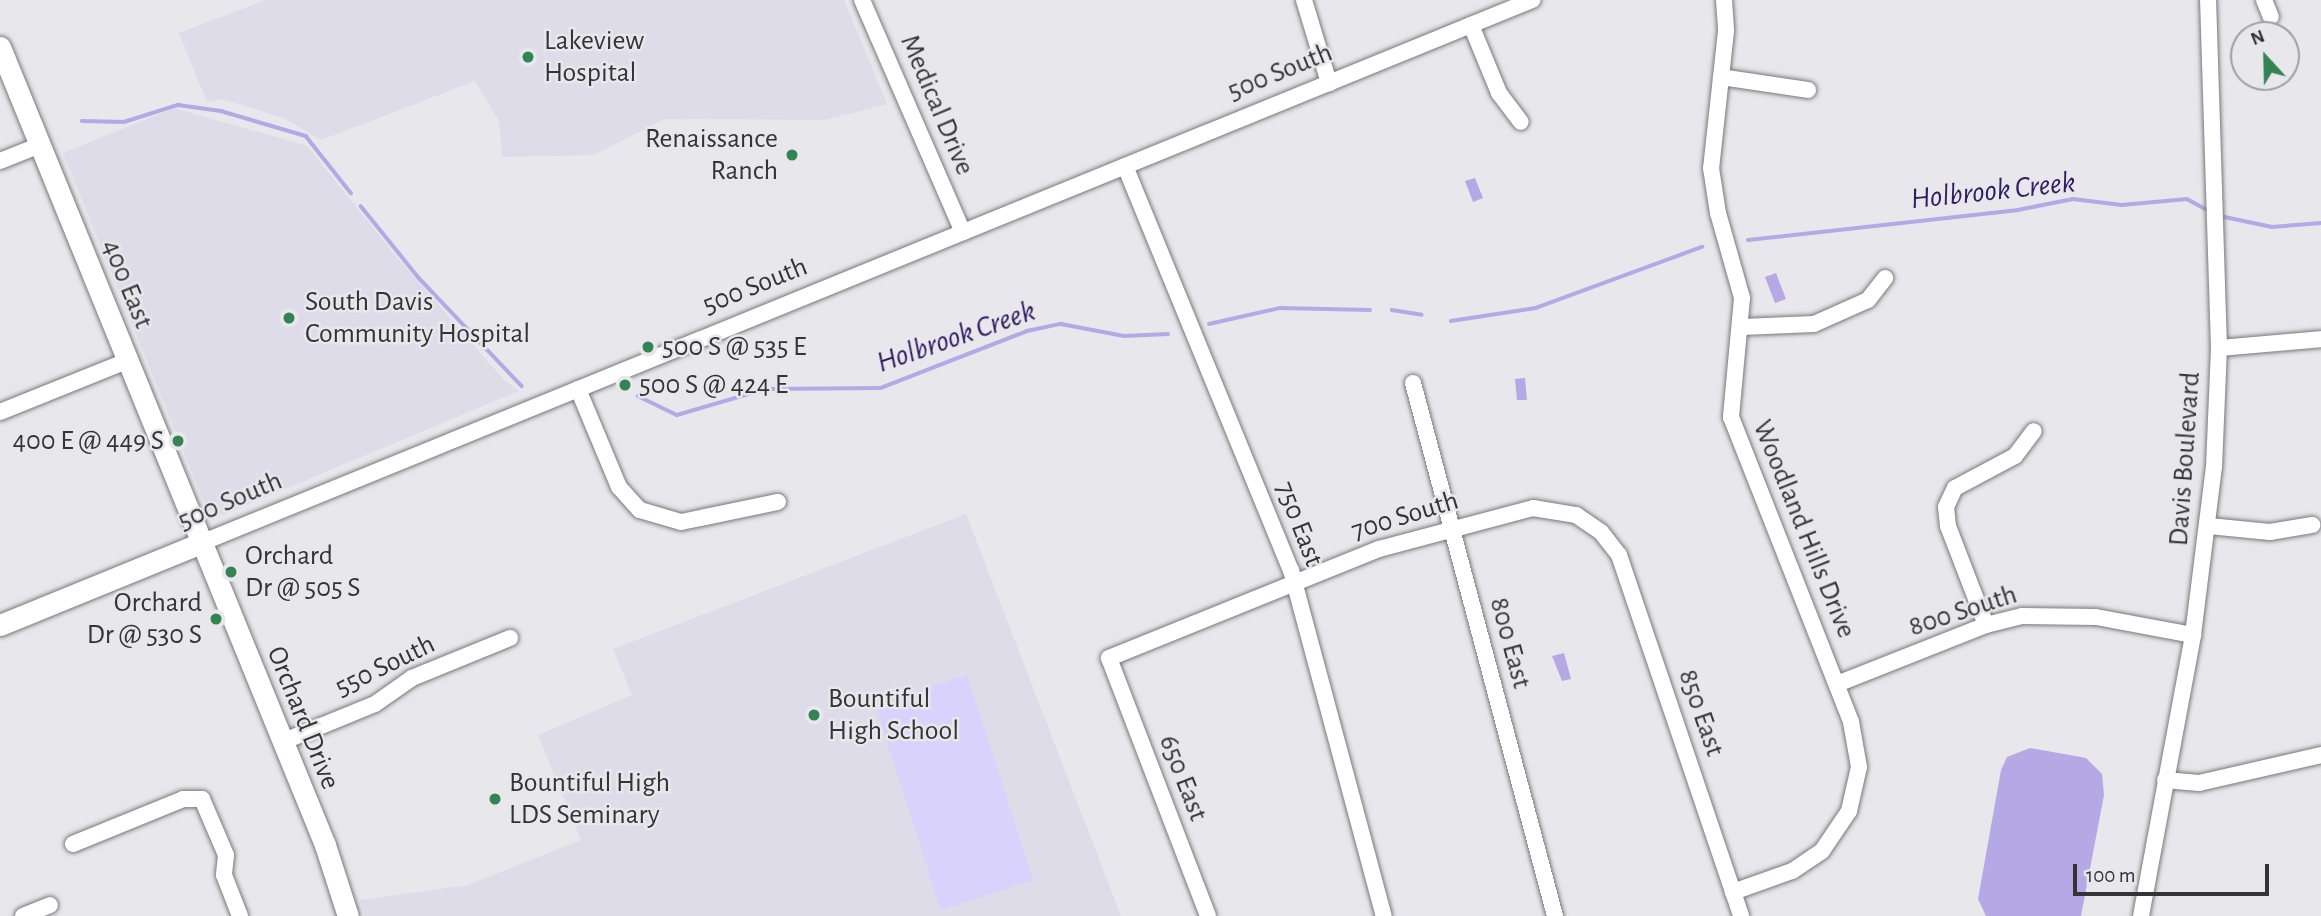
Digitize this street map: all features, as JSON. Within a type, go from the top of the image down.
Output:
[{"type":"main road","name":"400 East","points":[[0,47],[201,542]]},
{"type":"main road","name":"500 South","points":[[0,625],[201,542]]},
{"type":"main road","name":"Orchard Drive","points":[[201,542],[325,845],[348,916]]},
{"type":"street","name":"Medical Drive","points":[[862,0],[963,232]]},
{"type":"street","points":[[1304,0],[1329,83]]},
{"type":"street","name":"500 South","points":[[201,542],[1532,0]]},
{"type":"street","name":"Woodland Hills Drive","points":[[1724,0],[1726,31],[1712,185],[1739,284],[1742,327],[1731,391],[1734,429],[1837,684],[1859,759],[1858,781],[1844,822],[1830,842],[1802,865],[1733,892]]},
{"type":"street","name":"Davis Boulevard","points":[[2141,916],[2193,635],[2209,526],[2219,348],[2208,0]]},
{"type":"street","points":[[2264,0],[2271,17]]},
{"type":"street","points":[[1471,25],[1499,93],[1521,122]]},
{"type":"street","points":[[1721,77],[1808,90]]},
{"type":"street","points":[[0,161],[40,145]]},
{"type":"street","name":"750 East","points":[[1125,166],[1294,583],[1384,916]]},
{"type":"street","points":[[1742,327],[1814,324],[1868,300],[1885,278]]},
{"type":"street","points":[[2219,348],[2321,339]]},
{"type":"street","points":[[0,412],[127,360]]},
{"type":"street","name":"800 East","points":[[1413,383],[1555,916]]},
{"type":"street","points":[[578,388],[619,487],[640,510],[681,522],[778,502]]},
{"type":"street","points":[[1986,625],[1948,526],[1946,507],[1963,481],[2015,456],[2034,431]]},
{"type":"street","name":"700 South","points":[[1109,658],[1379,549],[1518,510],[1547,508],[1576,515],[1601,532]]},
{"type":"street","points":[[2209,526],[2270,533],[2312,526]]},
{"type":"street","name":"850 East","points":[[1601,532],[1623,565],[1741,916]]},
{"type":"street","name":"800 South","points":[[1837,684],[1986,625],[2022,616],[2068,614],[2193,635]]},
{"type":"street","name":"550 South","points":[[282,742],[375,704],[412,678],[510,638]]},
{"type":"street","name":"650 East","points":[[1109,658],[1208,916]]},
{"type":"street","points":[[2165,780],[2199,783],[2321,755]]},
{"type":"street","points":[[73,844],[183,799],[201,799],[226,855],[223,875],[240,916]]},
{"type":"street","points":[[23,916],[50,905]]},
{"type":"shaded area","name":"Lakeview Hospital","points":[[266,0],[844,0],[887,104],[825,120],[664,119],[594,155],[502,157],[499,121],[475,81],[321,140],[284,118],[221,99],[207,102],[179,33]]},
{"type":"shaded area","name":"South Davis Community Hospital","points":[[174,108],[307,146],[395,255],[504,380],[519,391],[223,515],[207,509],[63,153]]},
{"type":"shaded area","points":[[1475,178],[1483,198],[1473,202],[1465,181]]},
{"type":"shaded area","points":[[1776,273],[1786,299],[1775,303],[1765,277]]},
{"type":"shaded area","points":[[1525,378],[1527,400],[1517,400],[1515,379]]},
{"type":"shaded area","name":"Bountiful High School","points":[[966,514],[1121,916],[365,916],[360,900],[468,885],[581,840],[538,735],[632,695],[613,649]]},
{"type":"shaded area","points":[[1564,653],[1571,679],[1562,681],[1552,656]]},
{"type":"shaded area","points":[[967,675],[1033,880],[941,910],[875,705]]},
{"type":"shaded area","points":[[2030,748],[2086,758],[2102,774],[2104,795],[2081,916],[1986,916],[1978,899],[2001,770],[2007,757]]},
{"type":"waterway","name":"Holbrook Creek","points":[[82,121],[124,122],[178,105],[221,111],[306,136],[351,193]]},
{"type":"waterway","name":"Holbrook Creek","points":[[1748,240],[2018,210],[2073,199],[2122,205],[2187,199],[2210,211]]},
{"type":"waterway","name":"Holbrook Creek","points":[[361,206],[419,278],[522,386]]},
{"type":"waterway","name":"Holbrook Creek","points":[[2220,216],[2272,227],[2321,223]]},
{"type":"waterway","name":"Holbrook Creek","points":[[1451,321],[1536,308],[1702,247]]},
{"type":"waterway","name":"Holbrook Creek","points":[[1209,324],[1280,308],[1370,310]]},
{"type":"waterway","points":[[1392,310],[1422,315]]},
{"type":"waterway","name":"Holbrook Creek","points":[[638,396],[677,415],[766,389],[881,388],[1027,331],[1061,324],[1124,336],[1168,334]]},
{"type":"place","name":"Lakeview Hospital","points":[[528,57]]},
{"type":"place","name":"Renaissance Ranch","points":[[792,155]]},
{"type":"place","name":"South Davis Community Hospital","points":[[289,318]]},
{"type":"place","name":"500 S @ 535 E","points":[[648,347]]},
{"type":"place","name":"500 S @ 424 E","points":[[625,385]]},
{"type":"place","name":"400 E @ 449 S","points":[[178,441]]},
{"type":"place","name":"Orchard Dr @ 505 S","points":[[231,572]]},
{"type":"place","name":"Orchard Dr @ 530 S","points":[[216,619]]},
{"type":"place","name":"Bountiful High School","points":[[814,715]]},
{"type":"place","name":"Bountiful High LDS Seminary","points":[[495,799]]}]
